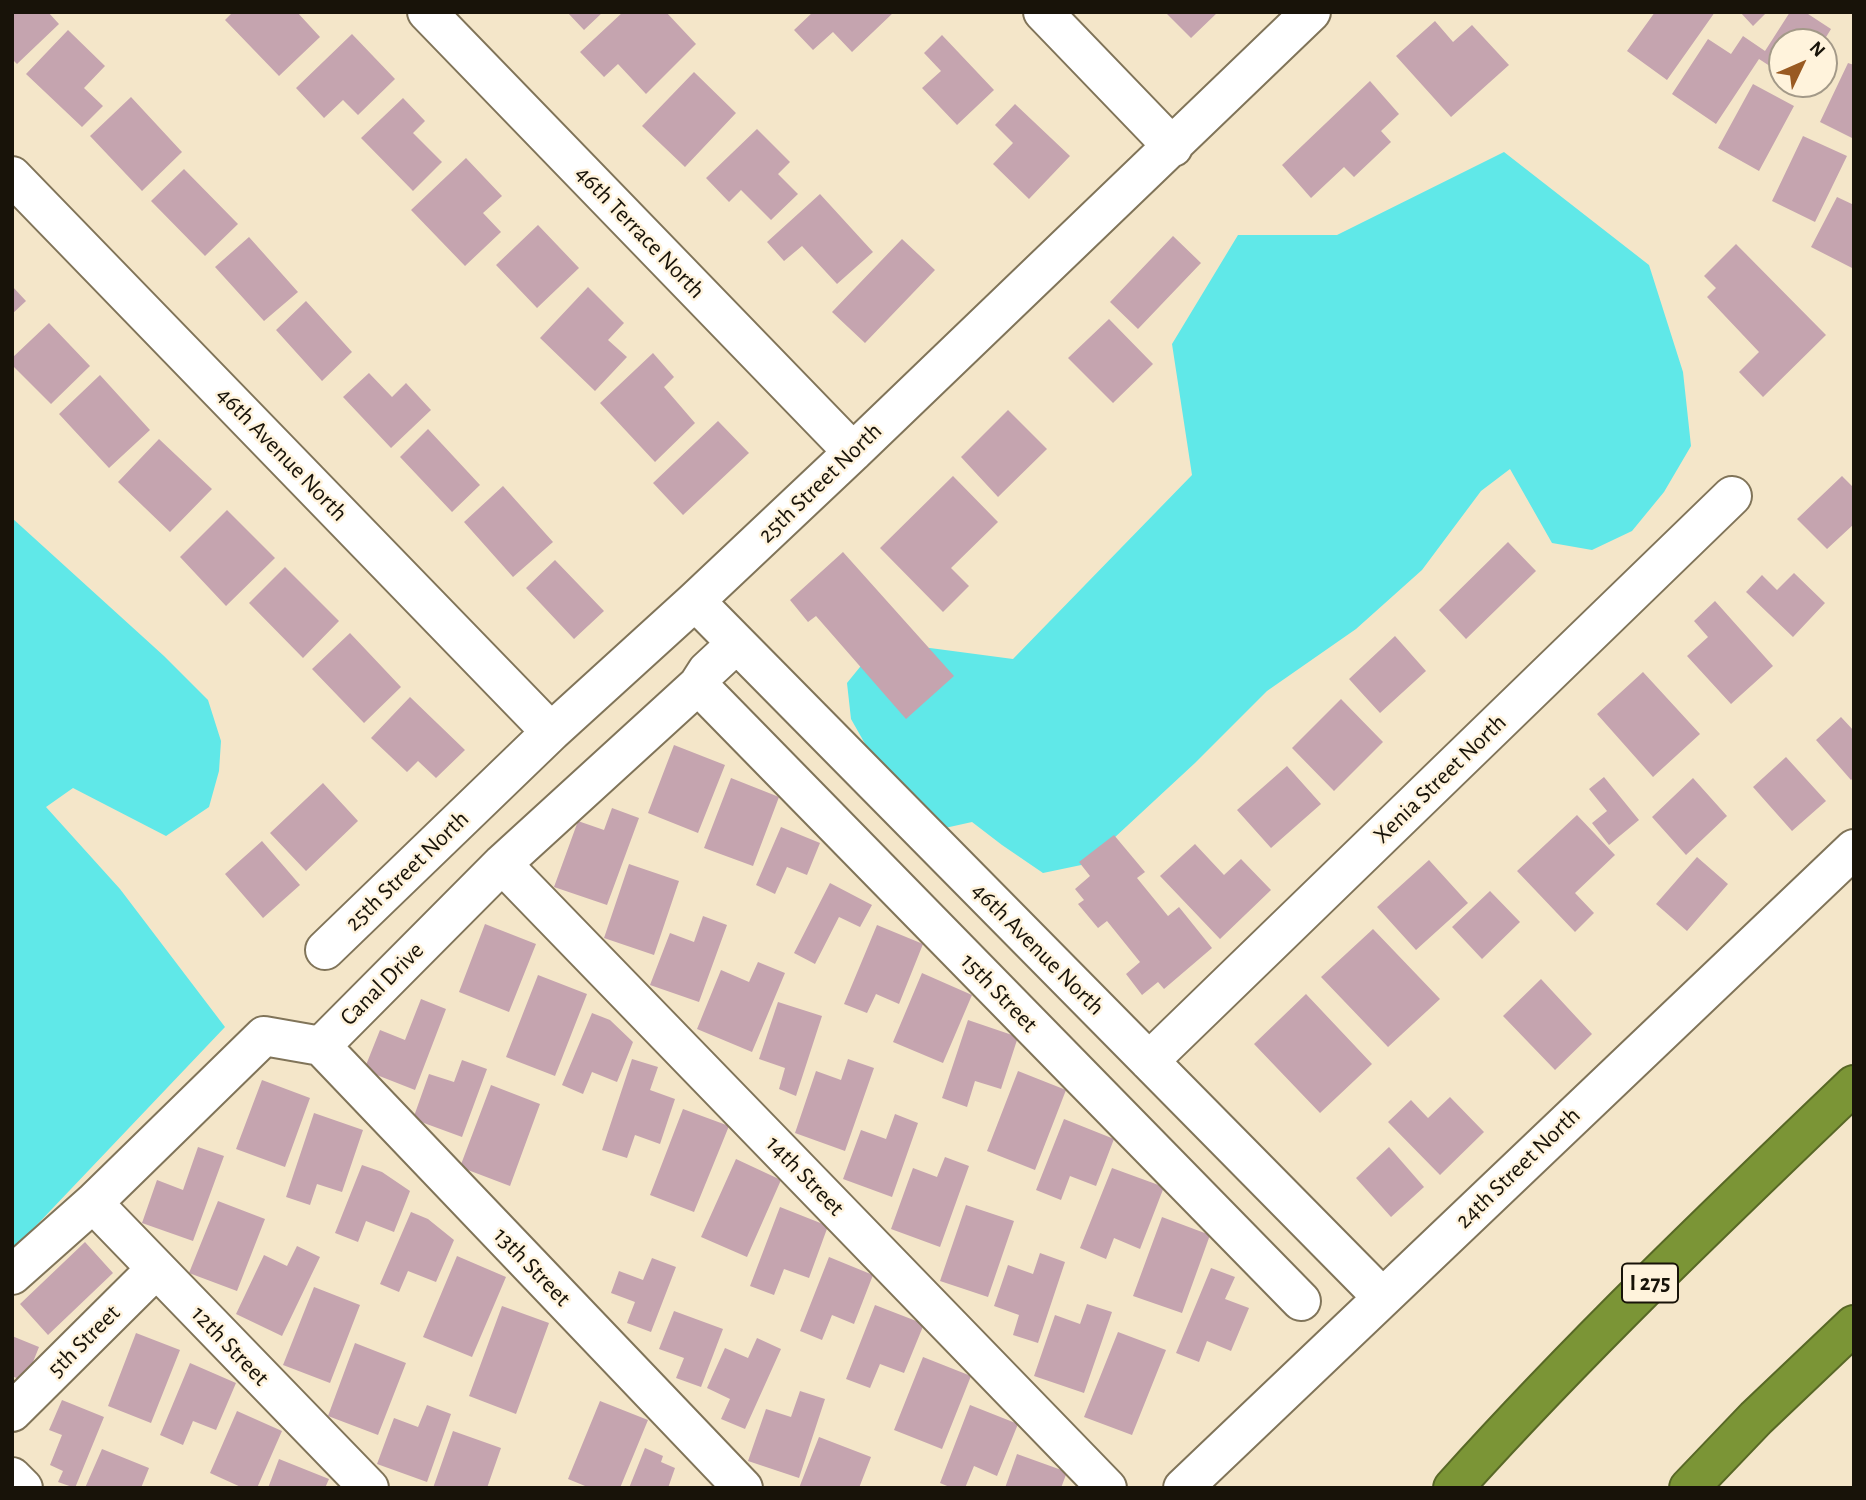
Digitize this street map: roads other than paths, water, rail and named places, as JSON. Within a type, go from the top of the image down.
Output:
[{"type":"highway","name":"I 275","points":[[1453,1488],[1509,1426],[1698,1234],[1854,1085]]},
{"type":"highway","points":[[1689,1488],[1756,1418],[1854,1325]]},
{"type":"street","name":"46th Terrace North","points":[[428,12],[853,452]]},
{"type":"street","points":[[1043,12],[1173,147]]},
{"type":"street","name":"25th Street North","points":[[325,950],[551,732],[853,452],[1311,12]]},
{"type":"street","name":"46th Avenue North","points":[[12,176],[551,732]]},
{"type":"street","name":"Xenia Street North","points":[[1149,1061],[1732,496]]},
{"type":"street","name":"46th Avenue North","points":[[695,601],[1382,1297]]},
{"type":"street","name":"Canal Drive","points":[[12,1275],[93,1203],[264,1036],[321,1046],[502,864],[698,685],[707,671],[736,644]]},
{"type":"street","name":"15th Street","points":[[698,685],[1301,1301]]},
{"type":"street","name":"24th Street North","points":[[1183,1488],[1854,849]]},
{"type":"street","name":"14th Street","points":[[502,864],[1107,1488]]},
{"type":"street","name":"13th Street","points":[[321,1046],[743,1488]]},
{"type":"street","name":"12th Street","points":[[93,1203],[369,1488]]},
{"type":"street","name":"5th Street","points":[[12,1412],[156,1269]]},
{"type":"street","points":[[12,1477],[23,1488]]},
{"type":"water","points":[[1504,152],[1649,265],[1683,372],[1691,446],[1664,492],[1632,531],[1592,550],[1552,543],[1510,469],[1481,491],[1422,570],[1356,629],[1267,691],[1195,763],[1086,864],[1043,873],[972,822],[945,828],[868,749],[851,719],[847,683],[877,646],[930,648],[1013,659],[1192,475],[1172,344],[1238,235],[1337,235]]},
{"type":"water","points":[[12,518],[164,656],[208,700],[221,741],[219,771],[209,807],[166,836],[73,788],[46,807],[120,889],[225,1027],[12,1251]]}]
